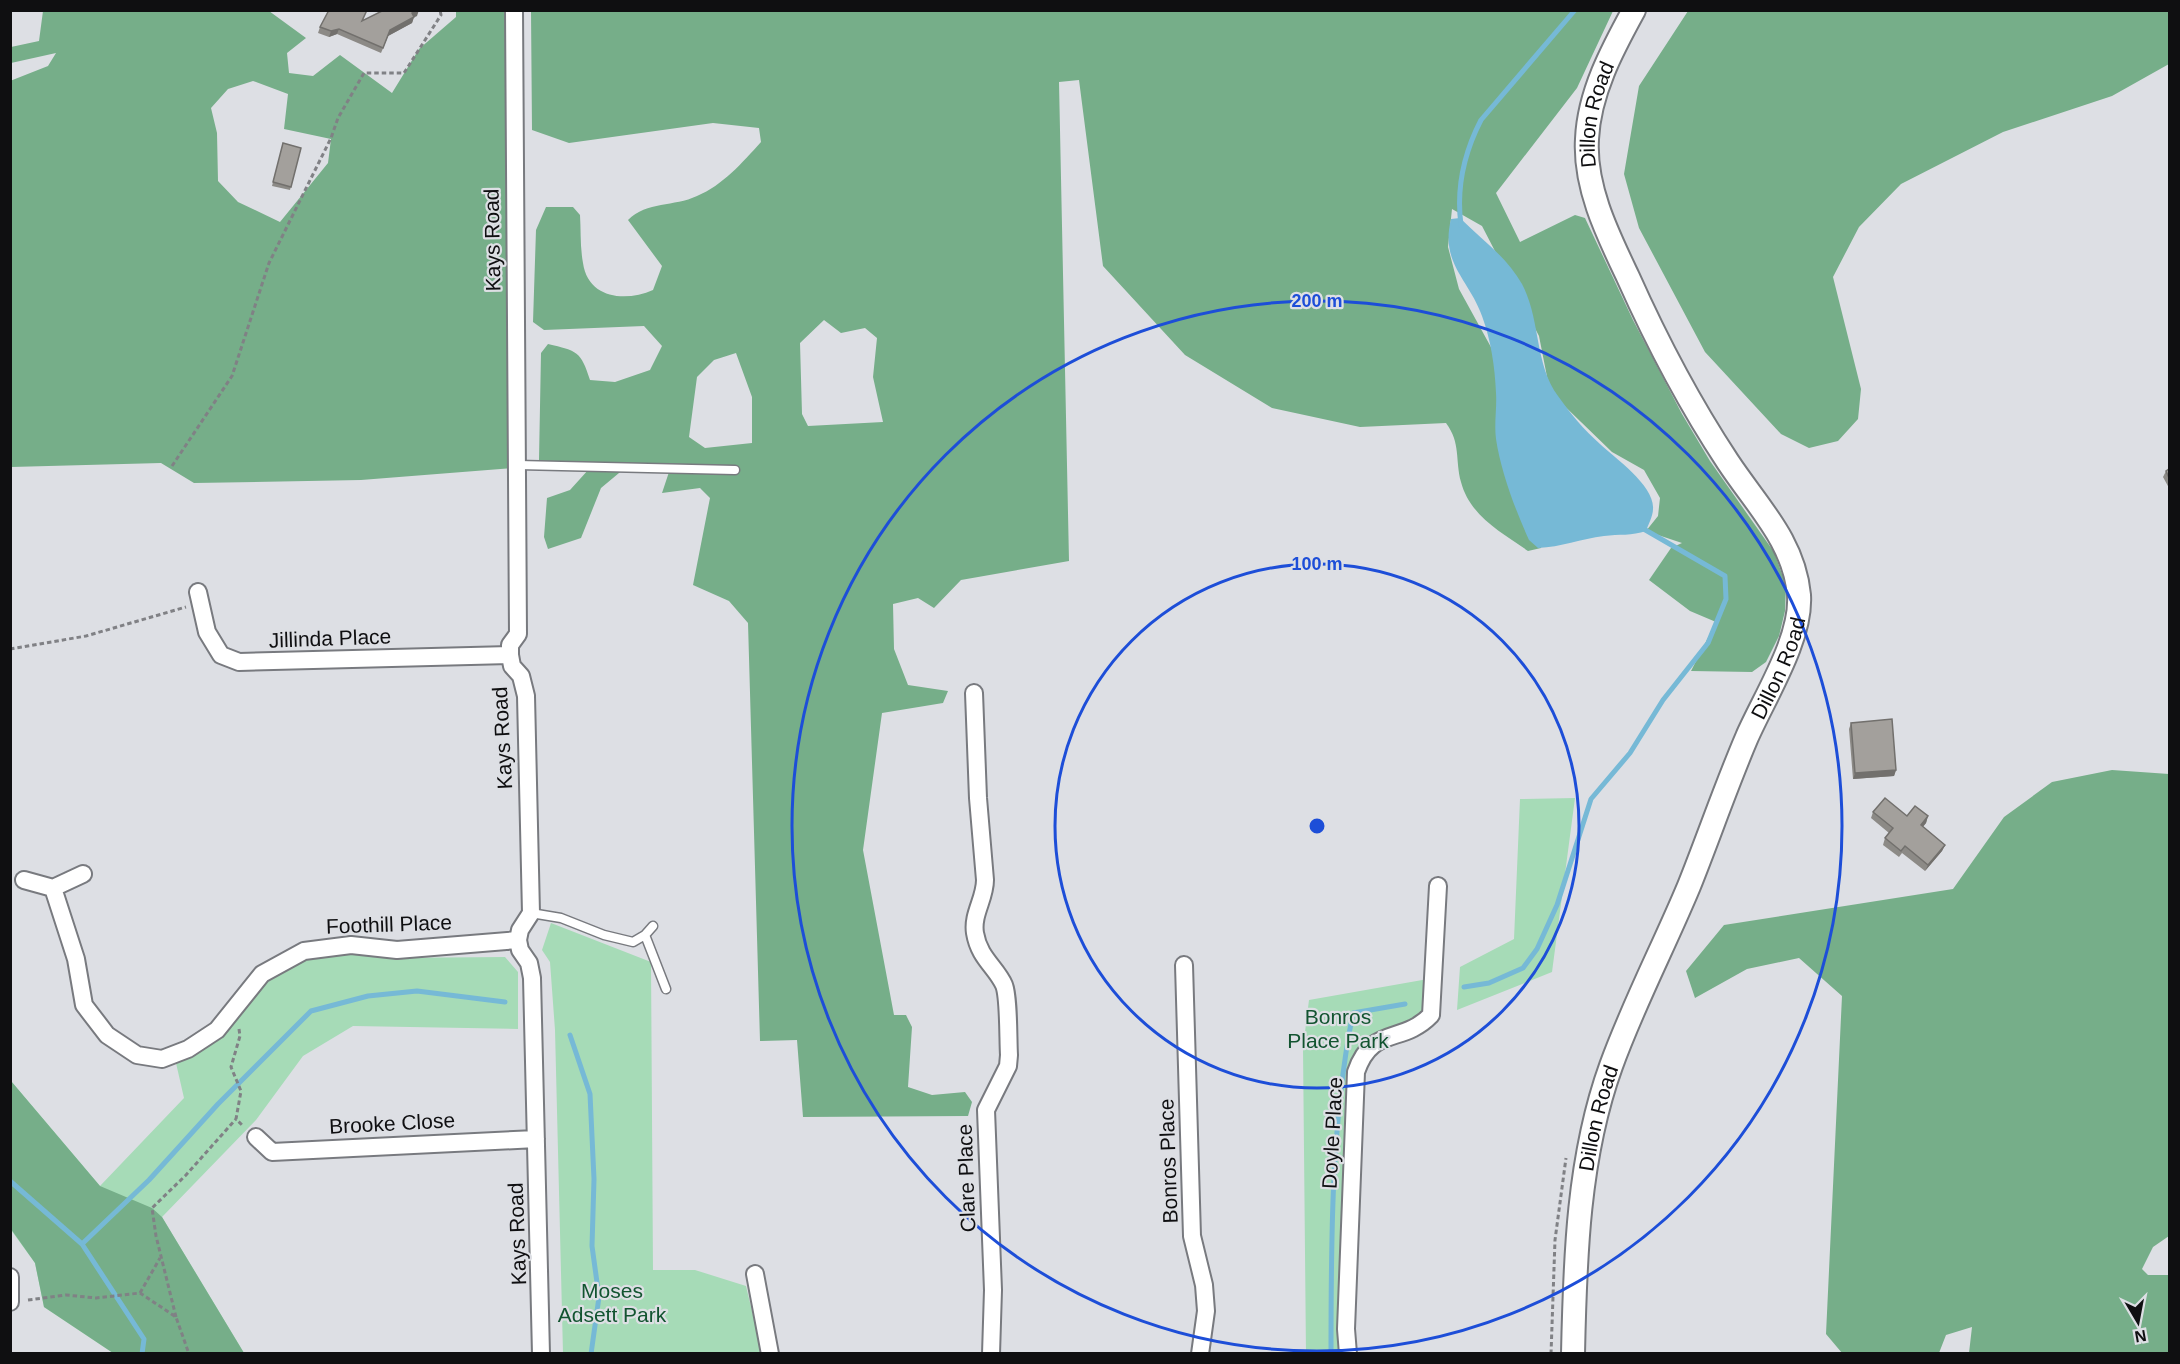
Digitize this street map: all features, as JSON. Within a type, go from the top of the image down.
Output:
[{"type":"main road","name":"Dillon Road","points":[[1573,1353],[1574,1300],[1585,1176],[1610,1069],[1690,882],[1713,817],[1747,737],[1794,637],[1799,618],[1795,570],[1785,543],[1742,483],[1689,400],[1645,314],[1594,193],[1587,159],[1589,116],[1604,70],[1634,10]]},
{"type":"street","name":"Kays Road","points":[[514,10],[518,633],[510,645],[510,655],[512,666],[521,676],[526,696],[531,914],[520,930],[518,940],[520,950],[529,963],[532,978],[541,1353]]},
{"type":"street","name":"Jillinda Place","points":[[199,597],[207,632],[221,655],[239,662],[510,655]]},
{"type":"street","name":"Clare Place","points":[[974,693],[978,798],[985,880],[985,890],[974,921],[975,934],[986,961],[1005,986],[1009,1055],[1008,1066],[987,1110],[993,1290],[991,1353]]},
{"type":"street","points":[[24,880],[53,888],[83,874]]},
{"type":"street","name":"Doyle Place","points":[[1348,1353],[1346,1329],[1356,1072],[1366,1048],[1377,1041],[1417,1027],[1431,1015],[1438,886]]},
{"type":"street","name":"Foothill Place","points":[[53,888],[76,959],[84,1005],[107,1035],[137,1055],[162,1059],[188,1049],[217,1030],[262,974],[304,951],[351,945],[397,950],[518,940]]},
{"type":"street","name":"Bonros Place","points":[[1184,965],[1192,1236],[1204,1285],[1206,1311],[1200,1353]]},
{"type":"street","name":"Brooke Close","points":[[256,1137],[272,1152],[536,1139]]},
{"type":"street","points":[[755,1274],[771,1353]]},
{"type":"street","points":[[10,1277],[11,1302]]},
{"type":"lane","points":[[518,465],[735,470]]},
{"type":"lane","points":[[531,914],[561,918],[604,935],[633,942],[645,935],[653,926]]},
{"type":"lane","points":[[645,935],[666,989]]},
{"type":"path","points":[[172,466],[232,376],[269,263],[332,138],[338,118],[364,73],[404,73],[441,15],[440,10]]},
{"type":"path","points":[[10,649],[86,636],[199,597]]},
{"type":"path","points":[[189,1353],[176,1317],[152,1208],[186,1175],[236,1119],[241,1091],[231,1067],[240,1036],[234,1007]]},
{"type":"path","points":[[236,1119],[256,1137]]},
{"type":"path","points":[[140,1293],[161,1256]]},
{"type":"path","points":[[11,1302],[66,1295],[107,1297],[140,1293],[176,1317]]},
{"type":"green space","points":[[43,11],[269,11],[306,38],[287,53],[289,73],[313,76],[340,55],[392,93],[419,49],[456,17],[456,11],[511,11],[513,468],[361,480],[194,483],[161,463],[11,467],[10,81],[48,66],[56,53],[11,63],[11,47],[39,41]],"holes":[[[253,81],[288,94],[284,129],[331,139],[328,163],[280,222],[238,202],[218,181],[217,133],[211,108],[228,89]]]},
{"type":"green space","points":[[531,11],[1613,11],[1577,88],[1496,193],[1520,242],[1575,215],[1585,218],[1633,320],[1682,414],[1710,461],[1774,552],[1786,585],[1785,611],[1779,636],[1766,662],[1752,672],[1691,671],[1716,622],[1690,611],[1649,580],[1671,548],[1682,543],[1646,531],[1658,516],[1660,498],[1644,470],[1612,452],[1550,392],[1539,336],[1482,226],[1452,209],[1448,247],[1459,289],[1503,369],[1543,536],[1541,548],[1528,551],[1497,530],[1471,504],[1461,482],[1454,438],[1446,423],[1360,427],[1272,408],[1185,355],[1103,266],[1079,80],[1059,82],[1069,561],[961,580],[934,608],[918,598],[893,604],[894,649],[908,685],[948,691],[943,703],[882,713],[863,850],[894,1015],[906,1015],[912,1027],[908,1087],[932,1095],[965,1092],[972,1102],[968,1116],[803,1117],[797,1040],[760,1041],[748,623],[729,601],[693,585],[710,498],[700,488],[662,493],[670,469],[631,463],[601,488],[581,538],[548,549],[544,537],[547,498],[570,490],[589,469],[549,468],[539,460],[541,353],[548,344],[566,348],[576,354],[584,363],[590,380],[615,382],[650,370],[662,346],[644,326],[544,330],[533,322],[536,230],[546,207],[573,207],[580,215],[581,245],[586,275],[600,291],[631,296],[653,290],[662,266],[628,220],[644,210],[688,199],[715,186],[732,173],[761,142],[759,128],[713,123],[569,143],[532,130]],"holes":[[[824,320],[841,333],[865,328],[877,338],[873,377],[883,422],[808,426],[802,414],[800,343]],[[736,353],[752,397],[752,443],[705,448],[689,437],[697,377],[714,360]]]},
{"type":"green space","points":[[1688,11],[2169,11],[2169,64],[2112,96],[2003,132],[1901,184],[1859,227],[1833,277],[1861,389],[1858,419],[1838,441],[1809,448],[1781,434],[1705,352],[1639,228],[1624,174],[1639,86]]},
{"type":"green space","points":[[2112,770],[2169,774],[2169,1236],[2153,1247],[2142,1269],[2148,1275],[2169,1275],[2169,1353],[1969,1353],[1972,1327],[1946,1335],[1939,1353],[1842,1353],[1826,1334],[1842,996],[1799,958],[1747,969],[1695,998],[1686,971],[1724,925],[1953,889],[2004,817],[2052,782]]},
{"type":"green space","points":[[1575,798],[1552,972],[1457,1010],[1460,967],[1514,939],[1520,799]]},
{"type":"green space","name":"Moses Adsett Park","points":[[551,923],[651,962],[653,1270],[695,1270],[746,1286],[762,1353],[563,1353],[555,1030],[550,962],[542,950]]},
{"type":"green space","points":[[345,953],[382,958],[505,957],[518,972],[518,1029],[353,1026],[303,1056],[256,1120],[162,1217],[244,1353],[113,1353],[44,1307],[35,1263],[11,1230],[11,1081],[100,1186],[184,1098],[176,1063],[196,1054],[223,1033],[265,980],[303,960]]},
{"type":"green space","name":"Bonros Place Park","points":[[1428,979],[1424,1014],[1360,1049],[1343,1353],[1306,1354],[1303,1048],[1309,1000]]},
{"type":"green space","points":[[11,1081],[100,1186],[152,1208],[162,1217],[244,1353],[113,1353],[44,1307],[35,1263],[11,1229]]},
{"type":"water","points":[[1460,218],[1501,257],[1522,284],[1532,312],[1545,370],[1558,396],[1594,439],[1633,473],[1648,491],[1653,509],[1646,531],[1596,537],[1538,548],[1529,540],[1509,490],[1498,452],[1495,433],[1495,374],[1488,335],[1482,316],[1449,248],[1451,219]]},
{"type":"building","points":[[329,10],[367,10],[362,21],[384,10],[418,10],[412,13],[414,17],[390,30],[383,48],[339,29],[331,31],[320,27]]},
{"type":"building","points":[[283,143],[301,148],[291,187],[273,182]]},
{"type":"building","points":[[1892,719],[1896,770],[1855,773],[1851,723]]},
{"type":"building","points":[[1885,798],[1907,816],[1915,806],[1928,816],[1921,825],[1945,845],[1928,865],[1905,846],[1901,851],[1885,838],[1893,828],[1873,812]]},
{"type":"waterway","points":[[1461,225],[1460,198],[1463,171],[1470,145],[1481,120],[1575,10]]},
{"type":"waterway","points":[[1464,987],[1489,983],[1523,968],[1537,949],[1557,905],[1591,799],[1630,753],[1663,700],[1708,643],[1726,599],[1725,576],[1642,528]]},
{"type":"waterway","points":[[82,1244],[149,1180],[218,1104],[311,1011],[368,996],[417,991],[505,1002]]},
{"type":"waterway","points":[[1331,1354],[1332,1226],[1336,1139],[1353,1013],[1405,1004]]},
{"type":"waterway","points":[[570,1035],[590,1094],[594,1179],[592,1246],[599,1297],[591,1354]]},
{"type":"waterway","points":[[10,1181],[82,1244],[144,1339],[142,1354]]}]
